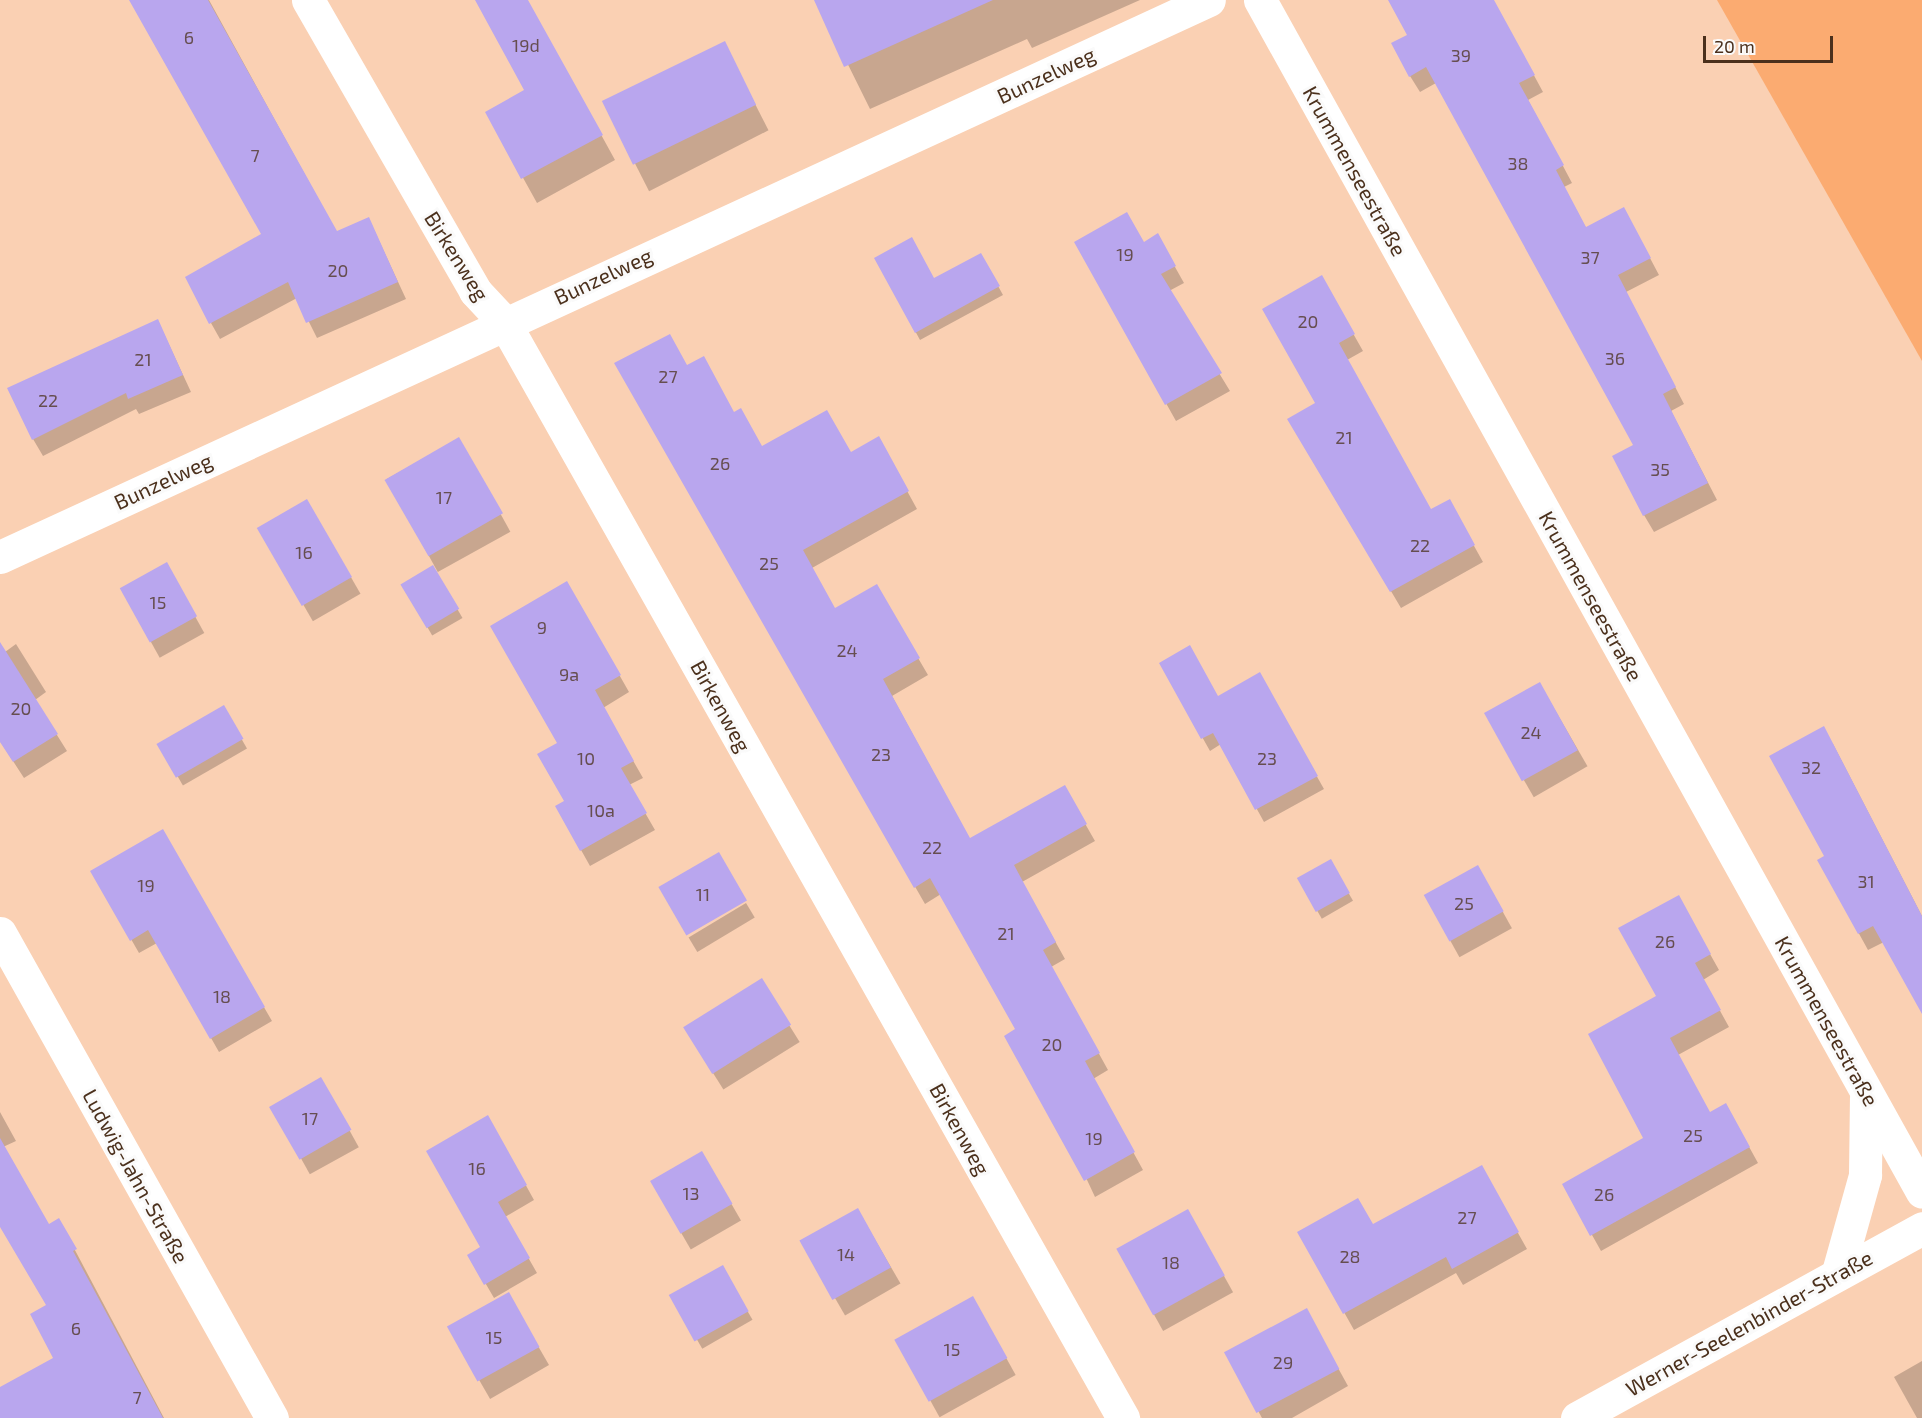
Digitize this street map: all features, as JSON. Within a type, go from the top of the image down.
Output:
[{"type":"street","name":"Birkenweg","points":[[308,0],[475,291],[504,322],[1123,1418]]},
{"type":"street","name":"Bunzelweg","points":[[0,557],[504,322],[1209,0]]},
{"type":"street","name":"Krummenseestraße","points":[[1260,0],[1922,1191]]},
{"type":"street","name":"Ludwig-Jahn-Straße","points":[[0,933],[272,1418]]},
{"type":"street","points":[[1838,1272],[1865,1175],[1866,1090]]},
{"type":"street","name":"Werner-Seelenbinder-Straße","points":[[1577,1418],[1838,1272],[1922,1228]]},
{"type":"shaded area","points":[[1717,0],[1922,0],[1922,361]]},
{"type":"building","points":[[129,0],[208,0],[337,231],[369,217],[398,282],[306,323],[288,282],[209,324],[185,277],[261,234]]},
{"type":"building","points":[[475,0],[528,0],[603,135],[521,179],[485,112],[524,90]]},
{"type":"building","points":[[814,0],[993,0],[844,67]]},
{"type":"building","points":[[1388,0],[1494,0],[1535,75],[1519,83],[1564,165],[1556,170],[1586,227],[1624,207],[1651,258],[1618,275],[1676,387],[1663,394],[1708,483],[1643,516],[1612,456],[1633,445],[1426,67],[1409,77],[1391,43],[1407,35]]},
{"type":"building","points":[[725,41],[756,105],[633,165],[602,101]]},
{"type":"building","points":[[1127,212],[1144,242],[1158,233],[1176,266],[1161,274],[1222,373],[1165,405],[1074,242]]},
{"type":"building","points":[[912,237],[934,278],[981,253],[1000,286],[915,333],[874,258]]},
{"type":"building","points":[[1322,275],[1355,334],[1339,343],[1431,509],[1450,499],[1475,545],[1390,592],[1287,419],[1315,403],[1262,309]]},
{"type":"building","points":[[158,319],[183,375],[128,399],[126,393],[32,440],[7,388]]},
{"type":"building","points":[[670,334],[687,365],[704,356],[734,412],[741,408],[762,446],[827,410],[851,452],[879,436],[909,491],[803,550],[835,608],[877,584],[920,658],[883,679],[970,838],[1065,785],[1087,824],[1014,865],[1056,942],[1043,950],[1100,1053],[1085,1061],[1135,1152],[1084,1181],[1004,1036],[1015,1029],[930,878],[914,888],[614,363]]},
{"type":"building","points":[[459,437],[503,513],[429,556],[385,480]]},
{"type":"building","points":[[307,499],[352,577],[302,606],[257,528]]},
{"type":"building","points":[[167,562],[197,616],[150,642],[120,588]]},
{"type":"building","points":[[433,565],[459,609],[427,628],[400,585]]},
{"type":"building","points":[[567,581],[621,675],[595,690],[634,761],[621,768],[647,813],[580,851],[555,806],[564,801],[537,754],[557,743],[490,626]]},
{"type":"building","points":[[0,642],[58,734],[13,762],[0,742]]},
{"type":"building","points":[[1190,645],[1218,696],[1260,672],[1318,776],[1255,810],[1213,733],[1201,739],[1159,663]]},
{"type":"building","points":[[1540,682],[1578,750],[1522,781],[1484,713]]},
{"type":"building","points":[[224,705],[244,739],[176,778],[156,744]]},
{"type":"building","points":[[1824,726],[1922,916],[1922,1014],[1873,926],[1858,934],[1817,860],[1824,856],[1769,756]]},
{"type":"building","points":[[163,829],[265,1007],[210,1039],[148,930],[130,941],[90,871]]},
{"type":"building","points":[[719,852],[747,900],[686,935],[658,887]]},
{"type":"building","points":[[1331,859],[1350,893],[1316,912],[1297,878]]},
{"type":"building","points":[[1478,865],[1504,911],[1449,941],[1424,895]]},
{"type":"building","points":[[1679,895],[1711,954],[1695,963],[1721,1010],[1670,1038],[1710,1112],[1726,1103],[1750,1147],[1590,1236],[1562,1184],[1643,1138],[1588,1034],[1656,996],[1618,928]]},
{"type":"building","points":[[762,978],[791,1025],[712,1074],[683,1027]]},
{"type":"building","points":[[321,1077],[352,1130],[300,1160],[269,1107]]},
{"type":"building","points":[[488,1115],[527,1185],[498,1202],[530,1258],[484,1285],[467,1255],[480,1247],[426,1151]]},
{"type":"building","points":[[0,1138],[49,1224],[59,1218],[77,1249],[73,1251],[163,1418],[0,1418],[0,1387],[53,1358],[30,1314],[46,1305],[0,1227]]},
{"type":"building","points":[[702,1151],[732,1204],[681,1234],[650,1181]]},
{"type":"building","points":[[1482,1165],[1519,1232],[1452,1269],[1446,1257],[1343,1314],[1297,1232],[1358,1198],[1373,1224]]},
{"type":"building","points":[[858,1208],[891,1267],[832,1300],[799,1240]]},
{"type":"building","points":[[1188,1209],[1225,1275],[1153,1315],[1116,1249]]},
{"type":"building","points":[[723,1265],[749,1311],[694,1341],[669,1295]]},
{"type":"building","points":[[509,1292],[540,1347],[477,1382],[447,1326]]},
{"type":"building","points":[[973,1296],[1007,1358],[929,1402],[894,1340]]},
{"type":"building","points":[[1307,1308],[1339,1369],[1256,1413],[1224,1352]]}]
